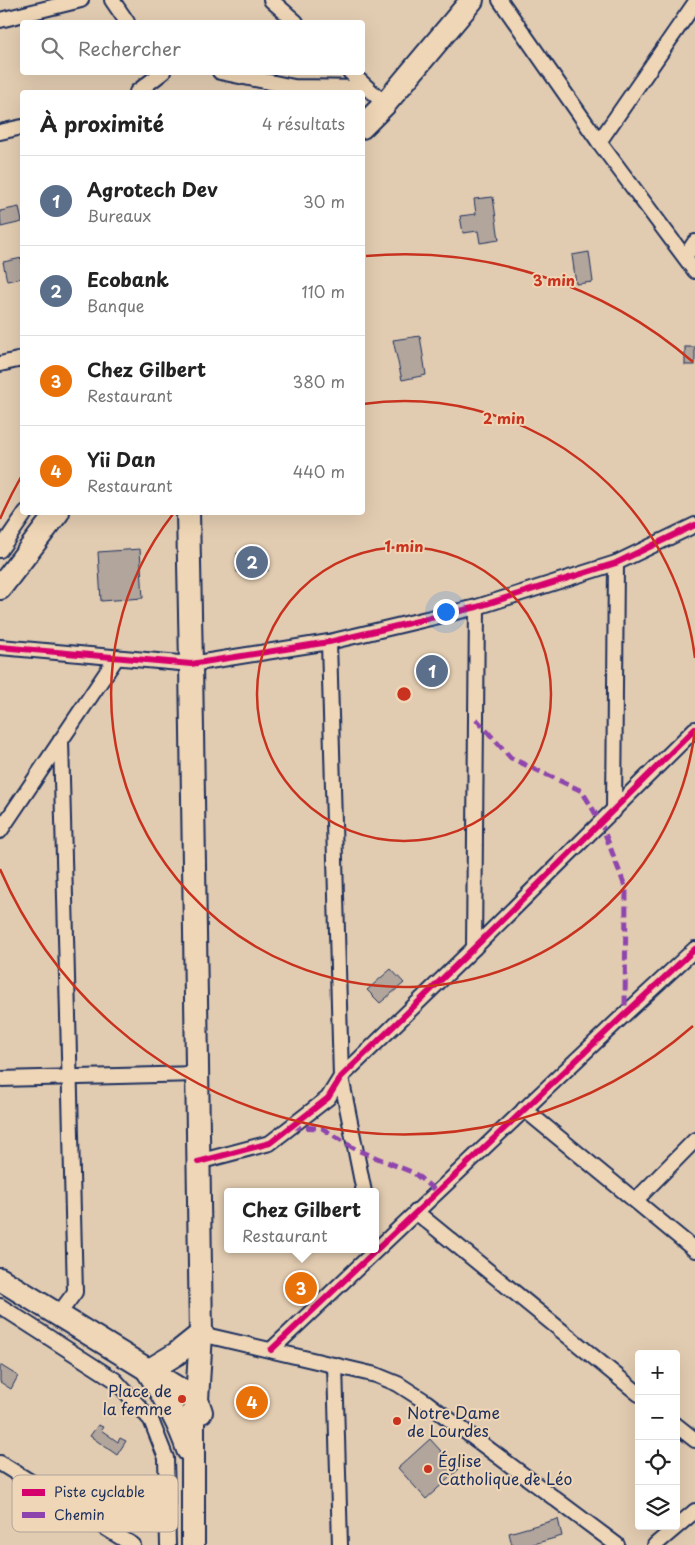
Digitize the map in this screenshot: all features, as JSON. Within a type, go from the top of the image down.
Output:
[{"type":"main road","points":[[365,124],[385,104],[472,0]]},
{"type":"main road","points":[[0,588],[56,515]]},
{"type":"main road","points":[[188,515],[201,1334],[198,1400],[193,1414],[193,1545]]},
{"type":"main road","points":[[0,1279],[198,1400],[202,1415],[204,1545]]},
{"type":"main road","points":[[148,1371],[176,1354],[201,1334]]},
{"type":"main road","points":[[148,1371],[181,1430],[188,1450],[193,1476]]},
{"type":"street","points":[[0,20],[81,0]]},
{"type":"street","points":[[112,0],[126,20]]},
{"type":"street","points":[[271,0],[294,20]]},
{"type":"street","points":[[500,0],[599,142],[695,271]]},
{"type":"street","points":[[599,142],[695,3]]},
{"type":"street","points":[[140,90],[160,75]]},
{"type":"street","points":[[235,75],[294,87],[367,88]]},
{"type":"street","points":[[353,75],[385,104]]},
{"type":"street","points":[[0,132],[20,127]]},
{"type":"street","points":[[685,257],[695,242]]},
{"type":"street","points":[[0,364],[20,359]]},
{"type":"street","points":[[0,550],[4,538],[23,515]]},
{"type":"street","points":[[0,647],[191,664],[329,642],[477,608],[616,564],[695,525]]},
{"type":"street","points":[[614,811],[616,564]]},
{"type":"street","points":[[474,948],[477,608]]},
{"type":"street","points":[[329,642],[341,1077],[363,1188]]},
{"type":"street","points":[[0,831],[117,657]]},
{"type":"street","points":[[198,1162],[270,1143],[328,1098],[341,1077],[614,811],[695,729]]},
{"type":"street","points":[[58,1314],[75,1292],[61,740]]},
{"type":"street","points":[[379,1243],[416,1212],[695,949]]},
{"type":"street","points":[[0,1079],[197,1074]]},
{"type":"street","points":[[524,1109],[695,1250]]},
{"type":"street","points":[[636,1200],[695,1140]]},
{"type":"street","points":[[416,1212],[635,1391]]},
{"type":"street","points":[[270,1350],[366,1254]]},
{"type":"street","points":[[0,1306],[115,1380],[151,1420],[166,1458],[166,1475]]},
{"type":"street","points":[[201,1334],[376,1375],[398,1384],[426,1402],[617,1545]]},
{"type":"street","points":[[335,1365],[340,1545]]},
{"type":"street","points":[[680,1428],[695,1440]]},
{"type":"street","points":[[0,1463],[19,1475]]},
{"type":"street","points":[[655,1545],[695,1511]]},
{"type":"street","points":[[112,1532],[133,1545]]},
{"type":"street","points":[[168,1532],[168,1545]]},
{"type":"building","points":[[493,197],[499,240],[480,243],[478,231],[463,233],[460,216],[476,214],[474,199]]},
{"type":"building","points":[[19,207],[20,222],[1,227],[0,211]]},
{"type":"building","points":[[589,252],[593,282],[576,284],[572,255]]},
{"type":"building","points":[[20,258],[20,278],[7,281],[3,262]]},
{"type":"building","points":[[420,336],[426,375],[402,380],[393,340]]},
{"type":"building","points":[[685,347],[695,347],[695,365],[685,365]]},
{"type":"building","points":[[140,549],[143,598],[101,601],[98,552]]},
{"type":"building","points":[[267,552],[268,571],[237,572],[237,553]]},
{"type":"building","points":[[391,969],[404,983],[380,1003],[367,990]]},
{"type":"building","points":[[0,1365],[18,1376],[11,1389],[0,1382]]},
{"type":"building","points":[[98,1425],[103,1427],[101,1430],[118,1442],[120,1438],[126,1441],[117,1455],[90,1436]]},
{"type":"building","name":"Église Catholique de Léo","points":[[430,1439],[458,1470],[426,1499],[398,1468]]},
{"type":"building","points":[[558,1519],[562,1536],[530,1545],[512,1545],[509,1533]]},
{"type":"marked path","points":[[476,719],[511,758],[582,791],[601,823],[626,889],[625,1014]]},
{"type":"marked path","points":[[291,1127],[322,1128],[355,1149],[414,1173],[437,1192]]},
{"type":"cycle path","points":[[0,647],[191,664],[329,642],[477,607],[616,563],[695,525]]},
{"type":"cycle path","points":[[198,1162],[270,1143],[328,1098],[341,1077],[695,729]]},
{"type":"cycle path","points":[[379,1247],[695,949]]},
{"type":"cycle path","points":[[271,1350],[373,1253]]},
{"type":"place","name":"Ecobank","points":[[252,562]]},
{"type":"place","name":"Agrotech Dev","points":[[432,671]]},
{"type":"place","name":"Chez Gilbert","points":[[301,1288]]},
{"type":"place","name":"Place de la femme","points":[[182,1399]]},
{"type":"place","name":"Yii Dan","points":[[252,1402]]},
{"type":"place","name":"Notre Dame de Lourdes","points":[[397,1421]]},
{"type":"place","name":"Église Catholique de Léo","points":[[428,1469]]}]
